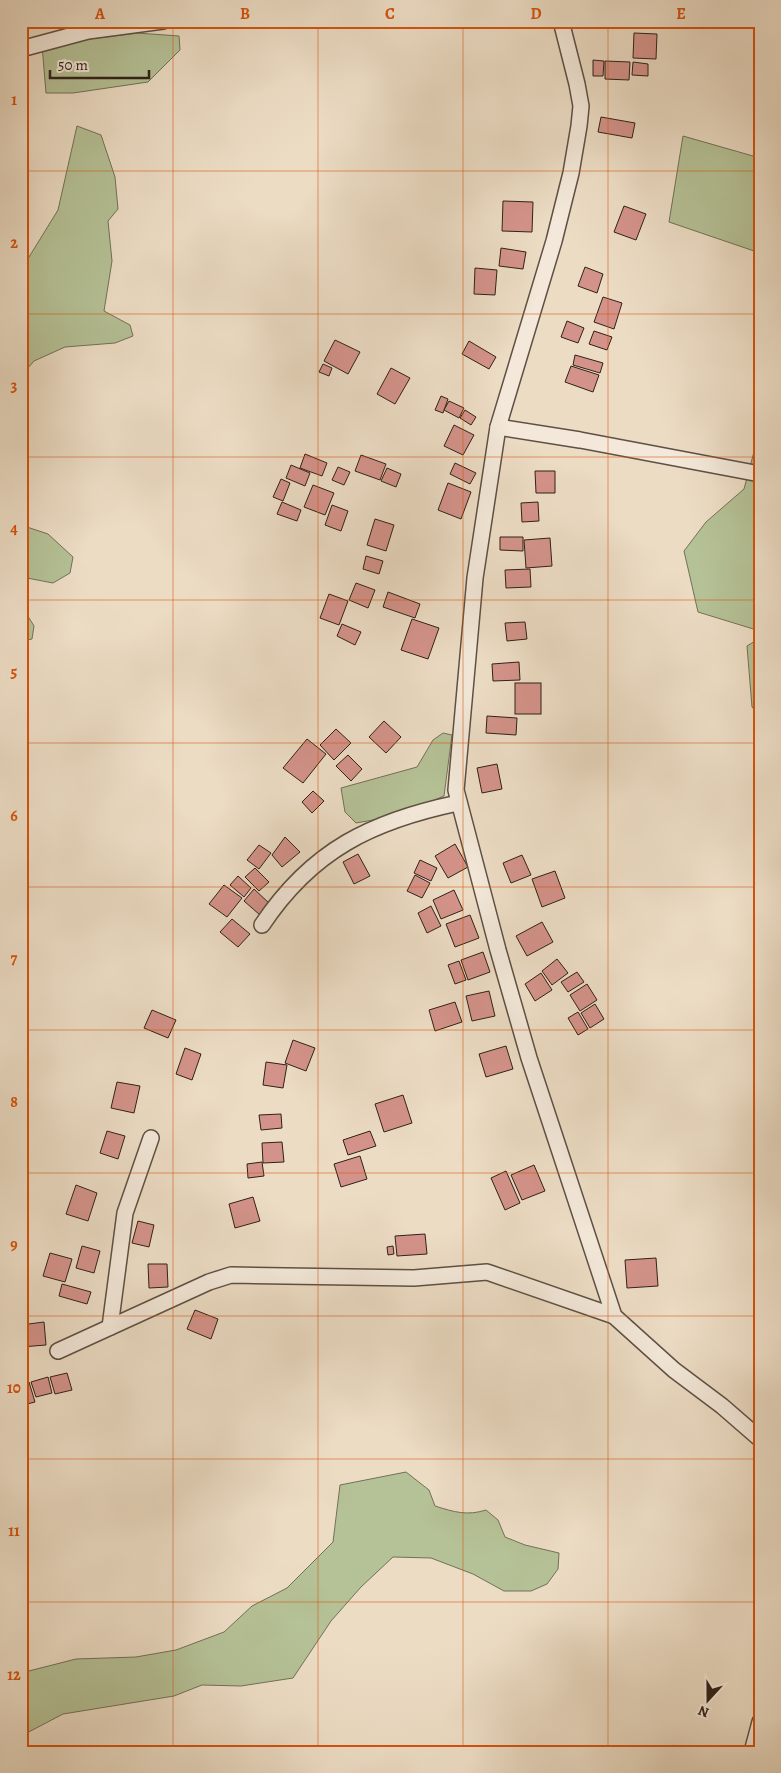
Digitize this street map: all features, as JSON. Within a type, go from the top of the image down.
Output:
[{"type":"street","points":[[21,49],[88,31],[163,21]]},
{"type":"street","points":[[561,21],[581,106],[579,126],[571,174],[554,241],[498,427],[475,578],[456,777],[458,803],[529,1058],[614,1316]]},
{"type":"street","points":[[498,427],[580,440],[760,474]]},
{"type":"street","points":[[262,925],[277,903],[300,877],[364,832],[418,811],[458,803]]},
{"type":"street","points":[[110,1327],[124,1213],[151,1138]]},
{"type":"street","points":[[58,1351],[222,1277],[244,1275],[414,1278],[487,1272],[614,1316],[674,1370],[715,1400],[760,1438]]},
{"type":"street","points":[[752,1752],[760,1722]]},
{"type":"green space","points":[[137,33],[179,36],[180,50],[148,82],[73,93],[46,93],[42,45]]},
{"type":"green space","points":[[77,126],[101,135],[115,177],[118,209],[108,221],[112,261],[104,311],[130,325],[133,336],[115,343],[65,347],[34,361],[21,376],[21,270],[58,210]]},
{"type":"green space","points":[[683,136],[760,158],[760,253],[669,222]]},
{"type":"green space","points":[[760,399],[760,631],[698,612],[684,551],[706,522],[744,489],[755,448]]},
{"type":"green space","points":[[21,525],[48,534],[73,557],[70,573],[53,583],[27,578],[21,584]]},
{"type":"green space","points":[[21,605],[34,626],[32,639],[21,641]]},
{"type":"green space","points":[[760,638],[760,716],[752,707],[747,646]]},
{"type":"green space","points":[[443,733],[452,735],[444,796],[396,816],[356,823],[345,812],[341,788],[417,767],[433,740]]},
{"type":"green space","points":[[406,1472],[429,1490],[435,1506],[448,1510],[473,1513],[486,1510],[498,1520],[505,1537],[525,1545],[559,1553],[558,1569],[547,1584],[531,1591],[504,1591],[473,1574],[431,1558],[393,1557],[361,1587],[331,1621],[293,1678],[241,1686],[202,1685],[174,1696],[63,1714],[21,1736],[21,1673],[76,1659],[136,1657],[176,1650],[224,1632],[252,1606],[287,1588],[333,1542],[340,1485]]},
{"type":"building","points":[[608,21],[633,21],[633,27],[608,28]]},
{"type":"building","points":[[634,33],[657,34],[656,59],[633,58]]},
{"type":"building","points":[[593,60],[604,61],[603,76],[593,76]]},
{"type":"building","points":[[605,61],[630,62],[629,80],[605,79]]},
{"type":"building","points":[[633,62],[648,64],[648,76],[632,75]]},
{"type":"building","points":[[601,117],[635,123],[632,138],[598,132]]},
{"type":"building","points":[[503,201],[533,202],[532,232],[502,231]]},
{"type":"building","points":[[624,206],[646,214],[636,240],[614,232]]},
{"type":"building","points":[[501,248],[526,252],[523,269],[499,266]]},
{"type":"building","points":[[585,267],[603,274],[597,293],[578,286]]},
{"type":"building","points":[[475,268],[497,270],[495,295],[474,294]]},
{"type":"building","points":[[603,297],[622,303],[614,329],[594,322]]},
{"type":"building","points":[[567,321],[584,328],[578,343],[561,337]]},
{"type":"building","points":[[594,331],[612,337],[607,350],[589,344]]},
{"type":"building","points":[[335,340],[360,352],[348,374],[324,361]]},
{"type":"building","points":[[469,341],[496,357],[489,369],[462,354]]},
{"type":"building","points":[[575,355],[603,363],[600,373],[573,365]]},
{"type":"building","points":[[323,364],[332,368],[329,376],[319,372]]},
{"type":"building","points":[[571,366],[599,375],[593,392],[565,382]]},
{"type":"building","points":[[391,368],[410,378],[395,404],[377,394]]},
{"type":"building","points":[[441,396],[448,399],[443,413],[435,410]]},
{"type":"building","points":[[449,401],[464,408],[459,418],[444,410]]},
{"type":"building","points":[[465,410],[476,417],[471,425],[460,418]]},
{"type":"building","points":[[454,425],[474,435],[463,455],[444,446]]},
{"type":"building","points":[[305,454],[327,463],[322,476],[300,468]]},
{"type":"building","points":[[361,455],[386,464],[380,480],[355,471]]},
{"type":"building","points":[[455,463],[476,473],[470,484],[450,474]]},
{"type":"building","points":[[291,465],[310,473],[305,486],[286,478]]},
{"type":"building","points":[[338,467],[350,472],[344,485],[332,480]]},
{"type":"building","points":[[387,468],[401,474],[396,487],[381,481]]},
{"type":"building","points":[[535,471],[555,471],[555,493],[536,493]]},
{"type":"building","points":[[281,479],[290,483],[283,501],[273,497]]},
{"type":"building","points":[[448,483],[471,492],[461,519],[438,510]]},
{"type":"building","points":[[313,485],[334,493],[325,515],[304,507]]},
{"type":"building","points":[[282,502],[301,510],[297,521],[277,514]]},
{"type":"building","points":[[538,502],[539,521],[522,522],[521,503]]},
{"type":"building","points":[[332,505],[348,511],[341,531],[325,525]]},
{"type":"building","points":[[375,519],[394,525],[386,551],[367,545]]},
{"type":"building","points":[[500,537],[523,537],[523,551],[500,550]]},
{"type":"building","points":[[550,538],[552,566],[526,568],[524,540]]},
{"type":"building","points":[[366,556],[383,561],[379,574],[363,569]]},
{"type":"building","points":[[530,569],[531,587],[506,588],[505,570]]},
{"type":"building","points":[[356,583],[375,590],[368,608],[349,600]]},
{"type":"building","points":[[388,592],[420,604],[415,618],[383,607]]},
{"type":"building","points":[[329,594],[348,601],[339,625],[320,618]]},
{"type":"building","points":[[412,619],[439,628],[428,659],[401,650]]},
{"type":"building","points":[[525,622],[527,639],[507,641],[505,623]]},
{"type":"building","points":[[342,624],[361,632],[355,645],[337,636]]},
{"type":"building","points":[[519,662],[520,680],[493,681],[492,664]]},
{"type":"building","points":[[515,683],[541,683],[541,714],[515,714]]},
{"type":"building","points":[[487,716],[517,718],[516,735],[486,733]]},
{"type":"building","points":[[384,721],[401,737],[386,753],[369,737]]},
{"type":"building","points":[[336,729],[351,743],[334,760],[320,745]]},
{"type":"building","points":[[307,739],[326,754],[303,783],[283,768]]},
{"type":"building","points":[[348,755],[362,769],[351,781],[336,766]]},
{"type":"building","points":[[497,764],[502,789],[482,793],[477,768]]},
{"type":"building","points":[[313,791],[324,801],[312,813],[302,802]]},
{"type":"building","points":[[285,837],[300,852],[282,867],[272,855]]},
{"type":"building","points":[[455,844],[468,867],[448,878],[435,856]]},
{"type":"building","points":[[259,845],[271,853],[259,869],[247,860]]},
{"type":"building","points":[[358,854],[370,876],[354,884],[343,862]]},
{"type":"building","points":[[522,855],[531,875],[511,883],[503,863]]},
{"type":"building","points":[[420,860],[437,868],[431,881],[414,873]]},
{"type":"building","points":[[255,868],[269,882],[259,891],[245,877]]},
{"type":"building","points":[[555,871],[565,898],[542,907],[532,879]]},
{"type":"building","points":[[415,875],[430,883],[422,898],[407,891]]},
{"type":"building","points":[[238,876],[251,888],[244,897],[230,885]]},
{"type":"building","points":[[224,885],[242,898],[227,917],[209,904]]},
{"type":"building","points":[[254,889],[270,904],[260,915],[244,901]]},
{"type":"building","points":[[454,890],[463,910],[441,919],[433,900]]},
{"type":"building","points":[[431,906],[441,926],[427,933],[418,913]]},
{"type":"building","points":[[470,915],[479,938],[455,947],[446,924]]},
{"type":"building","points":[[232,919],[250,934],[238,947],[220,932]]},
{"type":"building","points":[[542,922],[553,942],[527,956],[516,936]]},
{"type":"building","points":[[483,952],[490,972],[468,980],[461,960]]},
{"type":"building","points":[[557,959],[568,973],[552,985],[542,971]]},
{"type":"building","points":[[459,961],[466,980],[455,984],[448,965]]},
{"type":"building","points":[[577,972],[584,982],[568,992],[561,982]]},
{"type":"building","points":[[541,973],[552,990],[535,1001],[525,984]]},
{"type":"building","points":[[587,984],[597,1000],[580,1011],[570,995]]},
{"type":"building","points":[[489,991],[495,1016],[472,1021],[466,996]]},
{"type":"building","points":[[455,1002],[462,1022],[435,1031],[429,1010]]},
{"type":"building","points":[[595,1004],[604,1019],[590,1028],[581,1013]]},
{"type":"building","points":[[152,1010],[176,1020],[168,1038],[144,1028]]},
{"type":"building","points":[[578,1012],[588,1029],[578,1035],[568,1018]]},
{"type":"building","points":[[293,1040],[315,1048],[306,1071],[285,1063]]},
{"type":"building","points":[[506,1046],[513,1069],[486,1077],[479,1054]]},
{"type":"building","points":[[185,1048],[201,1054],[192,1080],[176,1074]]},
{"type":"building","points":[[266,1062],[287,1065],[283,1088],[263,1085]]},
{"type":"building","points":[[117,1082],[140,1086],[134,1113],[111,1108]]},
{"type":"building","points":[[403,1095],[412,1123],[384,1132],[375,1104]]},
{"type":"building","points":[[281,1114],[282,1128],[261,1130],[259,1115]]},
{"type":"building","points":[[107,1131],[125,1136],[118,1159],[100,1153]]},
{"type":"building","points":[[370,1131],[376,1146],[348,1155],[343,1140]]},
{"type":"building","points":[[282,1142],[284,1162],[263,1163],[262,1143]]},
{"type":"building","points":[[360,1156],[367,1179],[341,1187],[334,1164]]},
{"type":"building","points":[[262,1162],[264,1176],[248,1178],[247,1164]]},
{"type":"building","points":[[534,1165],[545,1191],[522,1200],[511,1175]]},
{"type":"building","points":[[506,1171],[520,1203],[505,1210],[491,1178]]},
{"type":"building","points":[[76,1185],[97,1193],[88,1221],[66,1214]]},
{"type":"building","points":[[253,1197],[260,1221],[235,1228],[229,1204]]},
{"type":"building","points":[[138,1221],[154,1225],[149,1247],[132,1243]]},
{"type":"building","points":[[425,1234],[427,1254],[397,1256],[395,1236]]},
{"type":"building","points":[[82,1246],[100,1251],[94,1273],[76,1268]]},
{"type":"building","points":[[393,1246],[394,1254],[388,1255],[387,1247]]},
{"type":"building","points":[[50,1253],[72,1259],[65,1282],[43,1276]]},
{"type":"building","points":[[656,1258],[658,1286],[627,1288],[625,1260]]},
{"type":"building","points":[[148,1264],[167,1264],[168,1287],[149,1288]]},
{"type":"building","points":[[62,1284],[91,1292],[87,1304],[59,1296]]},
{"type":"building","points":[[195,1310],[218,1319],[211,1339],[187,1329]]},
{"type":"building","points":[[44,1322],[46,1345],[21,1347],[21,1325]]},
{"type":"building","points":[[67,1373],[72,1390],[55,1394],[50,1377]]},
{"type":"building","points":[[48,1377],[52,1393],[36,1397],[31,1382]]},
{"type":"building","points":[[29,1382],[35,1402],[23,1405],[21,1385]]},
{"type":"building","points":[[673,1745],[682,1752],[668,1752]]}]
